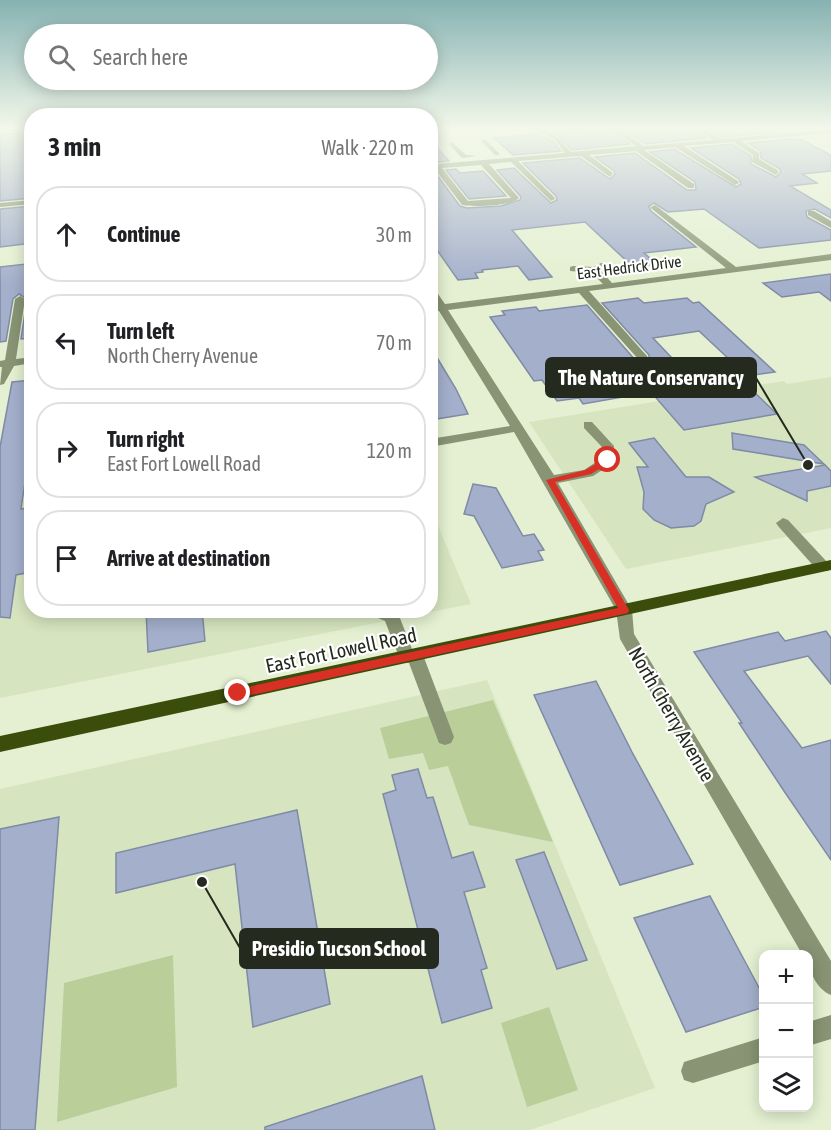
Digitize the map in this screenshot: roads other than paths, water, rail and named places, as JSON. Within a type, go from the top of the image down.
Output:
[{"type":"main road","name":"East Fort Lowell Road","points":[[0,744],[827,566]]},
{"type":"street","points":[[446,181],[465,203],[513,200],[514,198],[498,181]]},
{"type":"street","points":[[533,181],[551,199]]},
{"type":"street","points":[[684,181],[691,186]]},
{"type":"street","points":[[732,181],[735,183]]},
{"type":"street","points":[[0,205],[24,203]]},
{"type":"street","points":[[655,207],[734,270]]},
{"type":"street","points":[[811,213],[831,225]]},
{"type":"street","name":"East Hedrick Drive","points":[[438,309],[831,257]]},
{"type":"street","points":[[573,269],[594,270],[604,265]]},
{"type":"street","points":[[594,270],[610,286]]},
{"type":"street","points":[[582,290],[643,358]]},
{"type":"street","points":[[0,382],[20,299]]},
{"type":"street","name":"North Cherry Avenue","points":[[438,312],[550,480],[624,610],[626,635],[831,983]]},
{"type":"street","points":[[5,364],[24,361]]},
{"type":"street","points":[[550,480],[588,472],[608,460],[608,446],[588,425]]},
{"type":"street","points":[[438,442],[517,428]]},
{"type":"street","points":[[783,524],[827,566]]},
{"type":"street","points":[[392,618],[445,737]]},
{"type":"street","points":[[813,1032],[831,1027]]},
{"type":"street","points":[[693,1071],[759,1051]]},
{"type":"place","name":"The Nature Conservancy","points":[[808,465]]},
{"type":"place","name":"Presidio Tucson School","points":[[202,882]]}]
